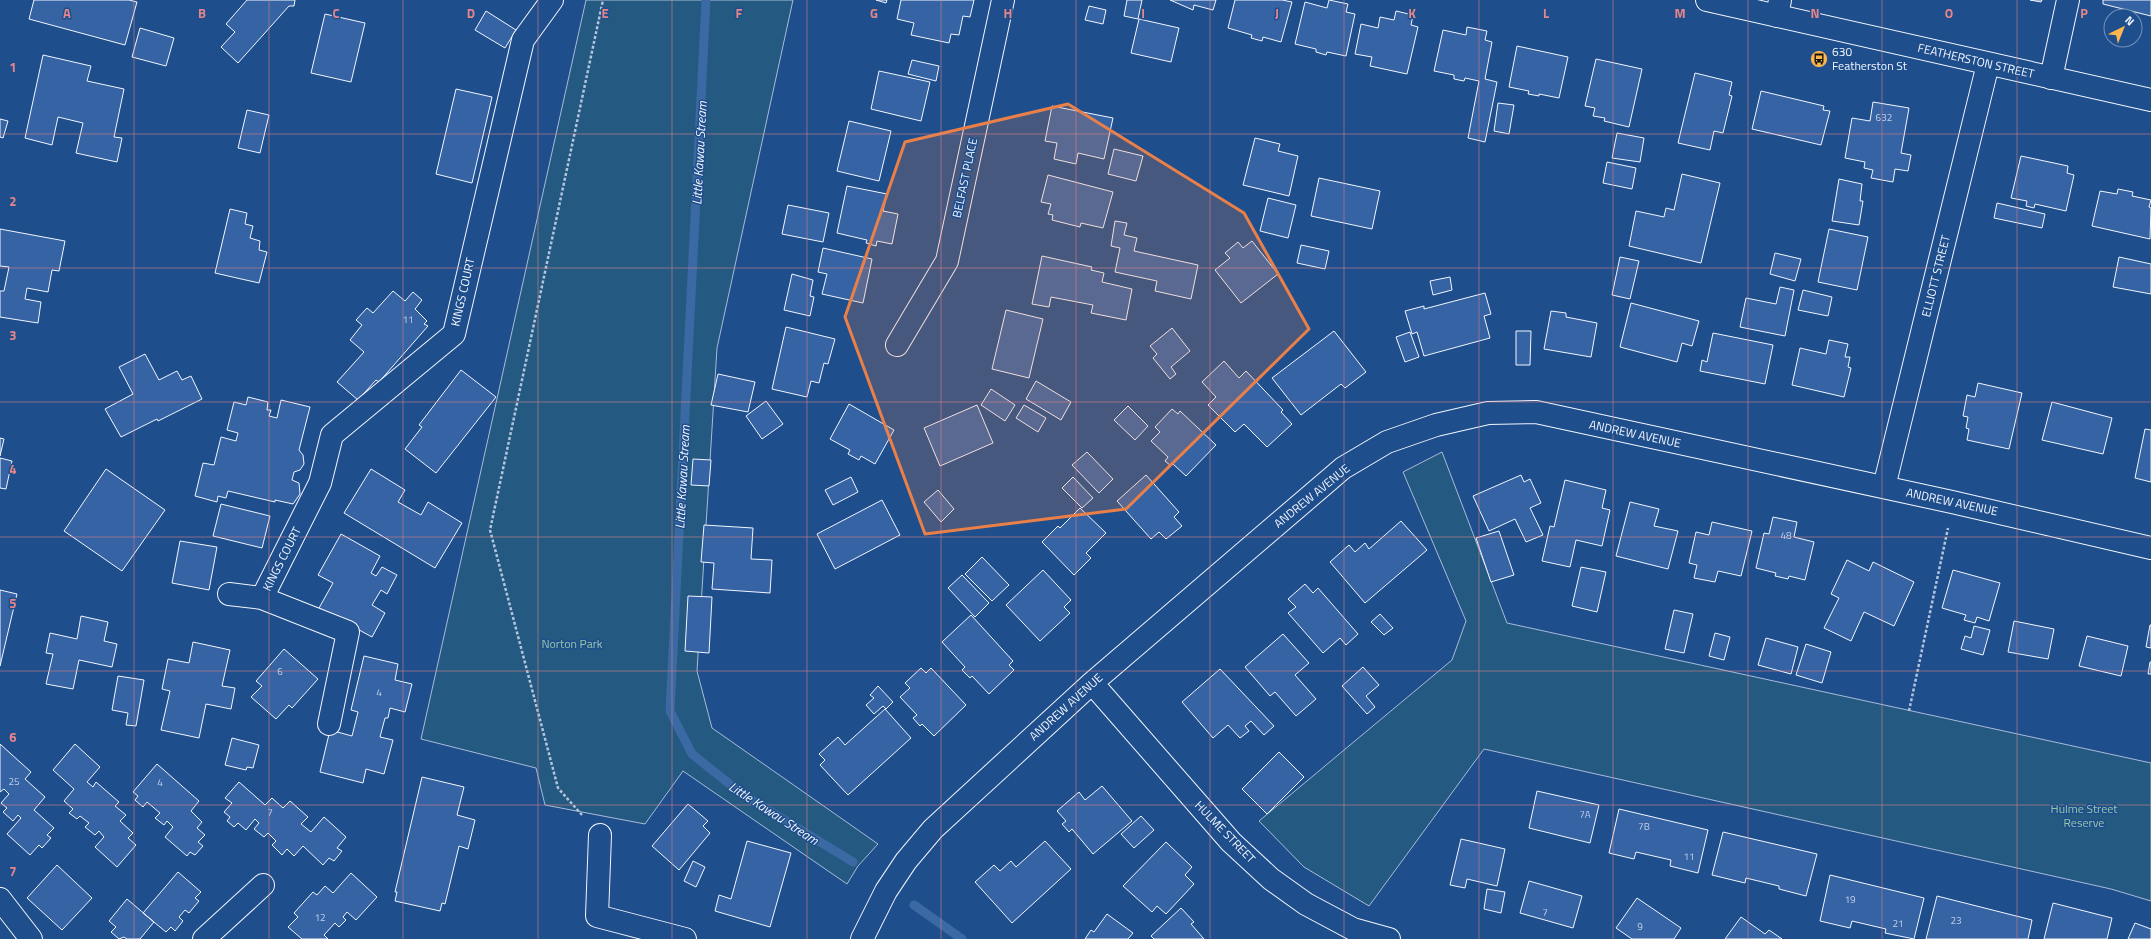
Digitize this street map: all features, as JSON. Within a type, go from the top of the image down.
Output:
[{"type":"street","name":"KINGS COURT","points":[[262,598],[320,483],[332,434],[454,334],[523,40],[552,0]]},
{"type":"street","name":"BELFAST PLACE","points":[[897,345],[947,261],[1004,0]]},
{"type":"street","name":"FEATHERSTON STREET","points":[[1707,0],[1779,8],[1988,64],[2151,100]]},
{"type":"street","points":[[2051,78],[2068,0]]},
{"type":"street","name":"ELLIOTT STREET","points":[[1884,488],[1988,64]]},
{"type":"street","name":"ANDREW AVENUE","points":[[862,939],[886,892],[906,861],[933,829],[1092,683],[1343,468],[1387,442],[1436,425],[1488,413],[1536,412],[1952,502],[2151,548]]},
{"type":"street","name":"KINGS COURT","points":[[229,594],[262,598],[348,632],[329,724]]},
{"type":"street","name":"HULME STREET","points":[[1092,683],[1231,842],[1271,879],[1306,904],[1354,929],[1389,939]]},
{"type":"street","points":[[600,835],[597,916],[685,939]]},
{"type":"street","points":[[204,939],[263,885]]},
{"type":"street","points":[[0,899],[31,939]]},
{"type":"path","points":[[600,835],[558,788],[490,530],[603,0]]},
{"type":"path","points":[[1909,711],[1952,502]]},
{"type":"highlighted area","points":[[1068,104],[1244,213],[1309,329],[1126,509],[925,534],[845,317],[905,142]]},
{"type":"green space","name":"Norton Park","points":[[586,0],[793,0],[717,348],[697,671],[712,728],[878,844],[858,866],[847,884],[683,771],[645,824],[545,805],[536,768],[421,739]]},
{"type":"green space","name":"Hulme Street Reserve","points":[[1442,452],[1507,623],[2151,763],[2151,901],[2111,889],[1484,749],[1369,906],[1304,867],[1259,821],[1452,660],[1466,621],[1403,472]]},
{"type":"building","points":[[34,0],[129,0],[137,2],[125,45],[29,19]]},
{"type":"building","points":[[247,0],[295,0],[294,6],[289,6],[238,63],[221,47],[235,32],[226,24]]},
{"type":"building","points":[[876,0],[887,0],[886,3]]},
{"type":"building","points":[[901,0],[974,0],[970,17],[963,16],[959,35],[951,34],[949,43],[911,35],[914,23],[897,19]]},
{"type":"building","points":[[1127,0],[1142,0],[1138,19],[1124,16]]},
{"type":"building","points":[[1170,0],[1216,0],[1213,10],[1194,5],[1193,10]]},
{"type":"building","points":[[1235,0],[1282,0],[1292,2],[1281,42],[1263,37],[1262,41],[1251,38],[1252,35],[1228,28]]},
{"type":"building","points":[[1329,0],[1348,4],[1346,12],[1355,14],[1346,56],[1327,52],[1326,55],[1316,52],[1316,49],[1295,44],[1305,2],[1327,8]]},
{"type":"building","points":[[2030,0],[2042,0],[2041,2]]},
{"type":"building","points":[[2103,0],[2151,0],[2151,16],[2143,14],[2143,8],[2119,8],[2103,4]]},
{"type":"building","points":[[1089,6],[1106,10],[1103,24],[1085,20]]},
{"type":"building","points":[[486,11],[516,30],[505,48],[475,30]]},
{"type":"building","points":[[1396,11],[1413,15],[1411,25],[1418,27],[1407,74],[1370,66],[1372,57],[1355,54],[1361,24],[1378,28],[1380,17],[1394,20]]},
{"type":"building","points":[[325,14],[365,23],[351,82],[311,73]]},
{"type":"building","points":[[1139,19],[1179,28],[1171,62],[1131,53]]},
{"type":"building","points":[[1467,27],[1487,31],[1485,40],[1492,42],[1485,79],[1497,82],[1485,142],[1468,138],[1479,81],[1465,78],[1464,81],[1454,79],[1454,75],[1434,71],[1443,30],[1466,35]]},
{"type":"building","points":[[140,28],[174,38],[166,66],[132,57]]},
{"type":"building","points":[[1517,46],[1568,57],[1559,98],[1539,94],[1539,96],[1528,94],[1529,91],[1509,87]]},
{"type":"building","points":[[43,55],[91,66],[87,81],[124,89],[114,137],[122,138],[117,162],[76,153],[83,123],[58,117],[52,145],[25,138]]},
{"type":"building","points":[[1596,59],[1642,69],[1629,127],[1604,121],[1605,118],[1593,116],[1595,108],[1585,106]]},
{"type":"building","points":[[912,60],[939,66],[936,81],[908,74]]},
{"type":"building","points":[[879,71],[930,82],[921,121],[871,109]]},
{"type":"building","points":[[1695,73],[1732,82],[1729,95],[1732,96],[1723,133],[1714,131],[1710,150],[1678,143]]},
{"type":"building","points":[[456,89],[492,97],[472,183],[436,174]]},
{"type":"building","points":[[1761,91],[1824,106],[1823,110],[1830,111],[1821,145],[1752,129]]},
{"type":"building","points":[[1873,102],[1909,108],[1901,153],[1911,155],[1908,171],[1895,169],[1893,182],[1871,178],[1873,170],[1864,168],[1865,162],[1845,158],[1852,118],[1870,121]]},
{"type":"building","points":[[1498,103],[1514,105],[1509,134],[1494,131]]},
{"type":"building","points":[[1052,106],[1113,118],[1104,159],[1078,153],[1076,164],[1054,159],[1057,143],[1045,141]]},
{"type":"building","points":[[247,110],[269,115],[260,153],[238,148]]},
{"type":"building","points":[[0,119],[8,121],[3,138],[0,137]]},
{"type":"building","points":[[849,121],[891,131],[879,181],[837,171]]},
{"type":"building","points":[[1617,133],[1644,138],[1640,162],[1612,158]]},
{"type":"building","points":[[1255,138],[1280,144],[1278,151],[1298,156],[1289,196],[1243,185]]},
{"type":"building","points":[[1114,149],[1143,156],[1136,181],[1108,174]]},
{"type":"building","points":[[2021,156],[2068,166],[2067,173],[2074,175],[2066,211],[2035,204],[2034,208],[2026,206],[2027,201],[2011,198]]},
{"type":"building","points":[[1607,162],[1636,168],[1632,189],[1603,183]]},
{"type":"building","points":[[1682,174],[1720,183],[1701,263],[1629,246],[1636,211],[1664,217],[1666,208],[1674,210]]},
{"type":"building","points":[[1048,175],[1113,192],[1103,228],[1081,223],[1080,227],[1052,220],[1053,215],[1048,214],[1051,204],[1041,202]]},
{"type":"building","points":[[1319,178],[1380,191],[1372,229],[1311,216]]},
{"type":"building","points":[[1839,179],[1862,184],[1860,201],[1863,201],[1859,225],[1832,221]]},
{"type":"building","points":[[847,186],[887,194],[883,211],[898,214],[892,244],[877,241],[876,246],[866,243],[867,240],[837,233]]},
{"type":"building","points":[[2118,189],[2133,192],[2132,196],[2151,200],[2149,207],[2151,208],[2150,239],[2092,226],[2100,191],[2117,194]]},
{"type":"building","points":[[1268,198],[1296,205],[1288,238],[1260,231]]},
{"type":"building","points":[[1997,203],[2045,214],[2042,228],[1994,218]]},
{"type":"building","points":[[788,205],[829,213],[823,242],[782,234]]},
{"type":"building","points":[[230,209],[247,213],[245,224],[253,226],[250,238],[260,241],[259,250],[267,252],[259,283],[215,273]]},
{"type":"building","points":[[1115,221],[1127,223],[1124,235],[1137,238],[1134,251],[1198,265],[1191,299],[1155,291],[1157,281],[1115,272],[1120,248],[1111,246]]},
{"type":"building","points":[[0,229],[65,241],[59,271],[52,270],[48,292],[27,288],[25,299],[41,302],[38,323],[0,317],[0,291],[4,291],[9,267],[0,266]]},
{"type":"building","points":[[1829,229],[1868,237],[1857,290],[1818,282]]},
{"type":"building","points":[[1252,241],[1278,274],[1241,303],[1215,270],[1230,258],[1225,253],[1238,242],[1243,248]]},
{"type":"building","points":[[1301,245],[1329,251],[1325,269],[1297,263]]},
{"type":"building","points":[[823,248],[872,259],[863,303],[822,294],[827,274],[818,272]]},
{"type":"building","points":[[1775,253],[1801,259],[1795,281],[1770,274]]},
{"type":"building","points":[[1042,256],[1092,267],[1091,270],[1104,273],[1102,282],[1132,289],[1126,320],[1091,313],[1093,305],[1051,297],[1049,307],[1032,304]]},
{"type":"building","points":[[1620,257],[1639,261],[1630,299],[1612,295]]},
{"type":"building","points":[[2119,257],[2151,264],[2151,294],[2113,287]]},
{"type":"building","points":[[792,274],[813,280],[810,296],[814,297],[810,316],[784,310]]},
{"type":"building","points":[[1450,277],[1452,290],[1433,295],[1430,281]]},
{"type":"building","points":[[1780,287],[1794,290],[1785,336],[1740,327],[1746,298],[1776,304]]},
{"type":"building","points":[[1803,290],[1832,297],[1828,316],[1798,310]]},
{"type":"building","points":[[393,291],[405,301],[413,292],[422,300],[415,309],[427,321],[424,324],[428,326],[379,382],[376,380],[358,400],[337,382],[364,352],[350,340],[362,325],[356,320],[367,308],[373,313]]},
{"type":"building","points":[[1485,293],[1491,314],[1484,316],[1490,338],[1424,356],[1417,332],[1412,334],[1405,311],[1424,306],[1424,309]]},
{"type":"building","points":[[1631,303],[1699,321],[1692,346],[1682,343],[1677,362],[1620,347]]},
{"type":"building","points":[[1006,310],[1043,319],[1029,378],[992,369]]},
{"type":"building","points":[[1551,311],[1566,313],[1566,317],[1597,323],[1591,357],[1544,349]]},
{"type":"building","points":[[786,327],[835,339],[828,364],[824,363],[819,383],[811,381],[807,397],[772,389]]},
{"type":"building","points":[[1172,328],[1190,351],[1171,367],[1176,374],[1170,379],[1153,358],[1157,354],[1150,346]]},
{"type":"building","points":[[1334,331],[1366,372],[1345,388],[1341,384],[1301,415],[1272,378]]},
{"type":"building","points":[[1516,331],[1531,331],[1530,365],[1516,365]]},
{"type":"building","points":[[1410,332],[1419,357],[1405,362],[1396,337]]},
{"type":"building","points":[[1713,333],[1773,345],[1765,384],[1700,371],[1702,360],[1707,362]]},
{"type":"building","points":[[1829,340],[1848,344],[1845,357],[1850,357],[1848,367],[1851,368],[1844,397],[1792,385],[1800,348],[1826,354]]},
{"type":"building","points":[[145,354],[159,380],[177,371],[182,380],[191,376],[202,399],[158,421],[157,419],[121,437],[105,409],[133,394],[119,367]]},
{"type":"building","points":[[1224,361],[1239,378],[1246,371],[1283,410],[1281,412],[1292,424],[1267,447],[1244,424],[1235,432],[1208,405],[1216,397],[1202,382]]},
{"type":"building","points":[[461,370],[496,397],[436,473],[405,449],[422,427],[419,425]]},
{"type":"building","points":[[718,374],[755,382],[748,412],[711,405]]},
{"type":"building","points":[[1036,381],[1071,402],[1061,420],[1026,399]]},
{"type":"building","points":[[1978,383],[2022,393],[2009,449],[1967,440],[1969,429],[1966,428],[1968,417],[1963,416],[1967,395],[1975,397]]},
{"type":"building","points":[[991,389],[1015,405],[1005,421],[981,405]]},
{"type":"building","points":[[248,397],[268,402],[267,410],[271,410],[269,416],[277,418],[281,400],[310,407],[299,450],[303,455],[304,464],[300,470],[294,472],[292,480],[299,483],[300,494],[293,504],[275,500],[275,502],[228,491],[226,498],[218,496],[217,502],[195,496],[203,463],[214,465],[221,437],[236,441],[238,433],[227,430],[234,402],[246,405]]},
{"type":"building","points":[[766,401],[783,424],[762,439],[746,416]]},
{"type":"building","points":[[2052,402],[2112,418],[2103,454],[2042,440]]},
{"type":"building","points":[[849,404],[894,430],[875,464],[861,456],[859,460],[848,454],[850,450],[830,439]]},
{"type":"building","points":[[977,405],[993,443],[940,466],[924,428]]},
{"type":"building","points":[[1024,405],[1046,418],[1038,432],[1016,418]]},
{"type":"building","points":[[1128,406],[1148,426],[1135,440],[1114,420]]},
{"type":"building","points":[[1172,409],[1178,414],[1180,411],[1216,445],[1186,476],[1173,464],[1171,466],[1165,461],[1168,457],[1151,441],[1160,432],[1155,427]]},
{"type":"building","points":[[2145,429],[2151,430],[2151,482],[2135,478]]},
{"type":"building","points":[[0,438],[4,439],[0,456]]},
{"type":"building","points":[[1087,452],[1113,479],[1099,493],[1072,465]]},
{"type":"building","points":[[0,458],[12,461],[6,489],[0,488]]},
{"type":"building","points":[[693,459],[711,460],[709,486],[691,485]]},
{"type":"building","points":[[106,469],[165,510],[122,571],[64,531]]},
{"type":"building","points":[[371,469],[405,490],[398,502],[421,515],[428,502],[462,523],[435,568],[344,513]]},
{"type":"building","points":[[1146,475],[1179,512],[1174,517],[1182,526],[1166,539],[1159,532],[1151,539],[1117,501]]},
{"type":"building","points":[[1521,475],[1524,482],[1530,479],[1541,503],[1530,508],[1543,535],[1526,542],[1515,519],[1489,531],[1473,496]]},
{"type":"building","points":[[851,477],[858,492],[833,505],[825,490]]},
{"type":"building","points":[[1073,477],[1093,498],[1082,508],[1062,488]]},
{"type":"building","points":[[1565,480],[1606,490],[1602,508],[1610,510],[1602,546],[1576,540],[1570,567],[1542,561],[1550,526],[1554,527]]},
{"type":"building","points":[[938,490],[954,509],[941,522],[924,502]]},
{"type":"building","points":[[882,500],[900,535],[835,569],[817,534]]},
{"type":"building","points":[[1630,502],[1659,509],[1654,526],[1678,531],[1668,569],[1616,556]]},
{"type":"building","points":[[221,504],[270,516],[262,548],[213,536]]},
{"type":"building","points":[[1080,508],[1106,533],[1086,553],[1091,558],[1074,575],[1042,542],[1058,526],[1060,528]]},
{"type":"building","points":[[1773,517],[1797,522],[1794,537],[1814,542],[1805,580],[1789,576],[1788,579],[1775,576],[1776,573],[1756,568],[1764,533],[1769,534]]},
{"type":"building","points":[[1401,521],[1427,550],[1365,603],[1330,562],[1349,545],[1355,552],[1365,543],[1369,549]]},
{"type":"building","points":[[1712,522],[1752,531],[1741,576],[1718,571],[1715,582],[1694,578],[1697,565],[1689,563],[1696,532],[1709,535]]},
{"type":"building","points":[[704,525],[753,528],[751,559],[772,560],[770,593],[712,589],[714,563],[701,562]]},
{"type":"building","points":[[1499,531],[1514,575],[1491,582],[1476,538]]},
{"type":"building","points":[[341,534],[380,556],[371,573],[376,576],[382,567],[397,575],[387,594],[381,590],[372,605],[385,613],[372,637],[319,608],[333,583],[318,575]]},
{"type":"building","points":[[180,541],[217,547],[209,590],[172,583]]},
{"type":"building","points":[[982,557],[1009,585],[992,601],[965,574]]},
{"type":"building","points":[[1847,560],[1869,571],[1873,562],[1914,582],[1894,626],[1864,612],[1851,641],[1824,628],[1839,598],[1831,594]]},
{"type":"building","points":[[1581,567],[1606,572],[1597,612],[1572,606]]},
{"type":"building","points":[[1043,570],[1071,600],[1064,607],[1070,613],[1040,641],[1006,605]]},
{"type":"building","points":[[1953,570],[2000,583],[1989,621],[1977,617],[1975,623],[1964,620],[1966,615],[1942,608]]},
{"type":"building","points":[[962,575],[989,603],[975,617],[948,588]]},
{"type":"building","points":[[1305,584],[1313,593],[1318,588],[1358,634],[1346,645],[1340,638],[1323,653],[1288,613],[1296,607],[1288,599]]},
{"type":"building","points":[[0,590],[17,594],[0,666]]},
{"type":"building","points":[[688,596],[712,597],[709,653],[685,651]]},
{"type":"building","points":[[1674,610],[1693,614],[1684,653],[1665,649]]},
{"type":"building","points":[[1380,614],[1393,628],[1384,635],[1371,622]]},
{"type":"building","points":[[971,615],[1013,661],[1009,665],[1014,670],[989,694],[972,676],[970,678],[962,670],[965,667],[942,642]]},
{"type":"building","points":[[81,616],[108,622],[104,641],[117,644],[112,667],[79,660],[73,689],[46,684],[53,654],[46,653],[50,633],[77,639]]},
{"type":"building","points":[[2014,621],[2054,629],[2048,659],[2008,652]]},
{"type":"building","points":[[2151,625],[2151,648],[2146,647]]},
{"type":"building","points":[[1974,626],[1990,630],[1983,655],[1961,649],[1965,636],[1971,638]]},
{"type":"building","points":[[1715,633],[1730,637],[1724,660],[1709,656]]},
{"type":"building","points":[[1283,634],[1309,663],[1295,675],[1316,699],[1296,716],[1275,692],[1270,696],[1245,667]]},
{"type":"building","points":[[2087,636],[2128,646],[2121,676],[2079,666]]},
{"type":"building","points":[[1766,638],[1798,647],[1791,674],[1758,665]]},
{"type":"building","points":[[193,642],[230,650],[222,686],[235,688],[231,709],[206,704],[199,738],[161,730],[170,691],[162,689],[168,659],[189,663]]},
{"type":"building","points":[[1806,644],[1831,652],[1822,683],[1796,675]]},
{"type":"building","points":[[284,649],[318,679],[292,708],[289,705],[276,719],[251,697],[262,686],[256,681]]},
{"type":"building","points":[[364,656],[398,664],[395,680],[412,684],[405,712],[390,708],[388,718],[385,718],[380,737],[393,740],[384,774],[366,769],[363,783],[320,772],[330,730],[352,736],[358,712],[351,710]]},
{"type":"building","points":[[2150,662],[2151,674],[2148,674]]},
{"type":"building","points":[[1363,667],[1379,685],[1366,696],[1375,707],[1367,714],[1342,686]]},
{"type":"building","points":[[921,668],[926,673],[931,668],[966,705],[934,736],[922,724],[920,726],[913,718],[917,715],[900,697],[910,688],[905,683]]},
{"type":"building","points":[[1220,669],[1274,726],[1264,735],[1251,721],[1245,726],[1249,731],[1240,738],[1228,725],[1213,738],[1182,702]]},
{"type":"building","points":[[118,676],[144,680],[136,726],[126,725],[128,713],[112,710]]},
{"type":"building","points":[[878,686],[893,702],[886,709],[883,706],[874,714],[866,705],[874,698],[870,695]]},
{"type":"building","points":[[885,709],[911,738],[848,795],[820,765],[825,760],[819,754],[838,737],[845,745]]},
{"type":"building","points":[[232,738],[259,745],[253,768],[247,767],[246,770],[225,765]]},
{"type":"building","points":[[0,744],[31,772],[25,779],[45,797],[34,810],[54,828],[47,835],[51,838],[42,848],[39,845],[30,855],[7,834],[21,818],[18,815],[13,821],[3,812],[7,808],[1,803],[9,794],[4,789],[0,792]]},
{"type":"building","points":[[75,744],[100,767],[87,782],[93,787],[96,782],[119,802],[115,806],[126,815],[120,821],[133,833],[128,838],[136,845],[117,867],[95,847],[104,837],[99,831],[95,835],[85,827],[89,823],[80,816],[77,819],[69,813],[73,809],[64,801],[74,789],[53,770]]},
{"type":"building","points":[[1279,752],[1304,777],[1267,814],[1242,789]]},
{"type":"building","points":[[157,764],[199,801],[191,811],[202,822],[197,828],[205,835],[198,842],[203,846],[195,855],[190,852],[187,856],[165,837],[173,827],[167,821],[164,825],[155,818],[160,813],[147,802],[143,807],[135,800],[138,796],[133,792]]},
{"type":"building","points":[[422,777],[464,787],[457,815],[475,820],[468,849],[459,846],[445,904],[442,903],[440,911],[395,901],[397,892],[395,892]]},
{"type":"building","points":[[239,782],[265,805],[272,798],[283,808],[290,801],[308,817],[301,824],[311,832],[324,817],[346,837],[337,848],[342,851],[334,861],[329,858],[323,865],[303,846],[294,856],[287,849],[282,855],[272,845],[276,841],[268,833],[264,837],[254,829],[259,823],[255,819],[246,830],[238,823],[234,827],[227,821],[230,817],[224,812],[232,803],[225,798]]},
{"type":"building","points":[[1102,786],[1132,821],[1093,854],[1072,829],[1069,832],[1062,824],[1066,821],[1057,811],[1079,792],[1085,800]]},
{"type":"building","points":[[1537,791],[1599,805],[1590,843],[1529,828]]},
{"type":"building","points":[[688,804],[708,821],[703,826],[710,833],[679,870],[652,846]]},
{"type":"building","points":[[1619,809],[1708,830],[1698,873],[1670,866],[1671,860],[1636,852],[1634,859],[1609,853]]},
{"type":"building","points":[[1141,816],[1154,830],[1134,848],[1121,834]]},
{"type":"building","points":[[1723,832],[1817,854],[1806,896],[1779,889],[1779,886],[1746,878],[1745,883],[1712,875]]},
{"type":"building","points":[[1461,839],[1505,849],[1497,886],[1467,879],[1465,888],[1450,885]]},
{"type":"building","points":[[747,841],[791,853],[770,927],[715,911],[719,895],[731,899]]},
{"type":"building","points":[[1045,841],[1071,869],[1012,923],[975,882],[994,865],[1000,871],[1011,861],[1016,867]]},
{"type":"building","points":[[1166,842],[1192,867],[1185,875],[1194,884],[1166,914],[1157,906],[1152,912],[1123,886]]},
{"type":"building","points":[[693,861],[705,867],[696,887],[684,881]]},
{"type":"building","points":[[57,865],[92,898],[62,930],[27,898]]},
{"type":"building","points":[[178,872],[201,892],[195,898],[199,901],[189,913],[185,910],[179,917],[183,921],[175,931],[171,927],[166,932],[143,913]]},
{"type":"building","points":[[351,873],[377,897],[356,920],[347,912],[343,917],[346,920],[339,927],[335,923],[324,935],[328,939],[302,939],[288,927],[298,917],[294,913],[313,892],[317,895],[325,886],[333,893]]},
{"type":"building","points":[[1830,875],[1924,898],[1914,939],[1885,933],[1886,929],[1852,921],[1850,928],[1820,921]]},
{"type":"building","points":[[1529,881],[1582,896],[1573,928],[1520,913]]},
{"type":"building","points":[[1487,889],[1505,892],[1501,913],[1484,909]]},
{"type":"building","points":[[1937,896],[2032,920],[2028,939],[1926,939]]},
{"type":"building","points":[[1637,898],[1681,928],[1674,939],[1632,939],[1616,928]]},
{"type":"building","points":[[127,899],[154,922],[140,939],[127,939],[124,937],[119,939],[111,932],[116,927],[109,921]]},
{"type":"building","points":[[2053,903],[2112,918],[2107,939],[2044,939]]},
{"type":"building","points":[[1181,908],[1194,922],[1191,924],[1204,939],[1154,939],[1151,936]]},
{"type":"building","points":[[1107,914],[1133,933],[1128,939],[1085,939],[1091,930],[1094,932]]},
{"type":"building","points":[[1741,917],[1765,934],[1769,930],[1782,939],[1725,939]]},
{"type":"building","points":[[2135,923],[2151,929],[2151,939],[2128,939]]},
{"type":"waterway","name":"Little Kawau Stream","points":[[706,0],[670,711],[692,754],[742,794],[853,862]]},
{"type":"waterway","name":"Little Kawau Stream","points":[[914,905],[962,939]]},
{"type":"place","name":"630 Featherston St","points":[[1819,59]]}]
